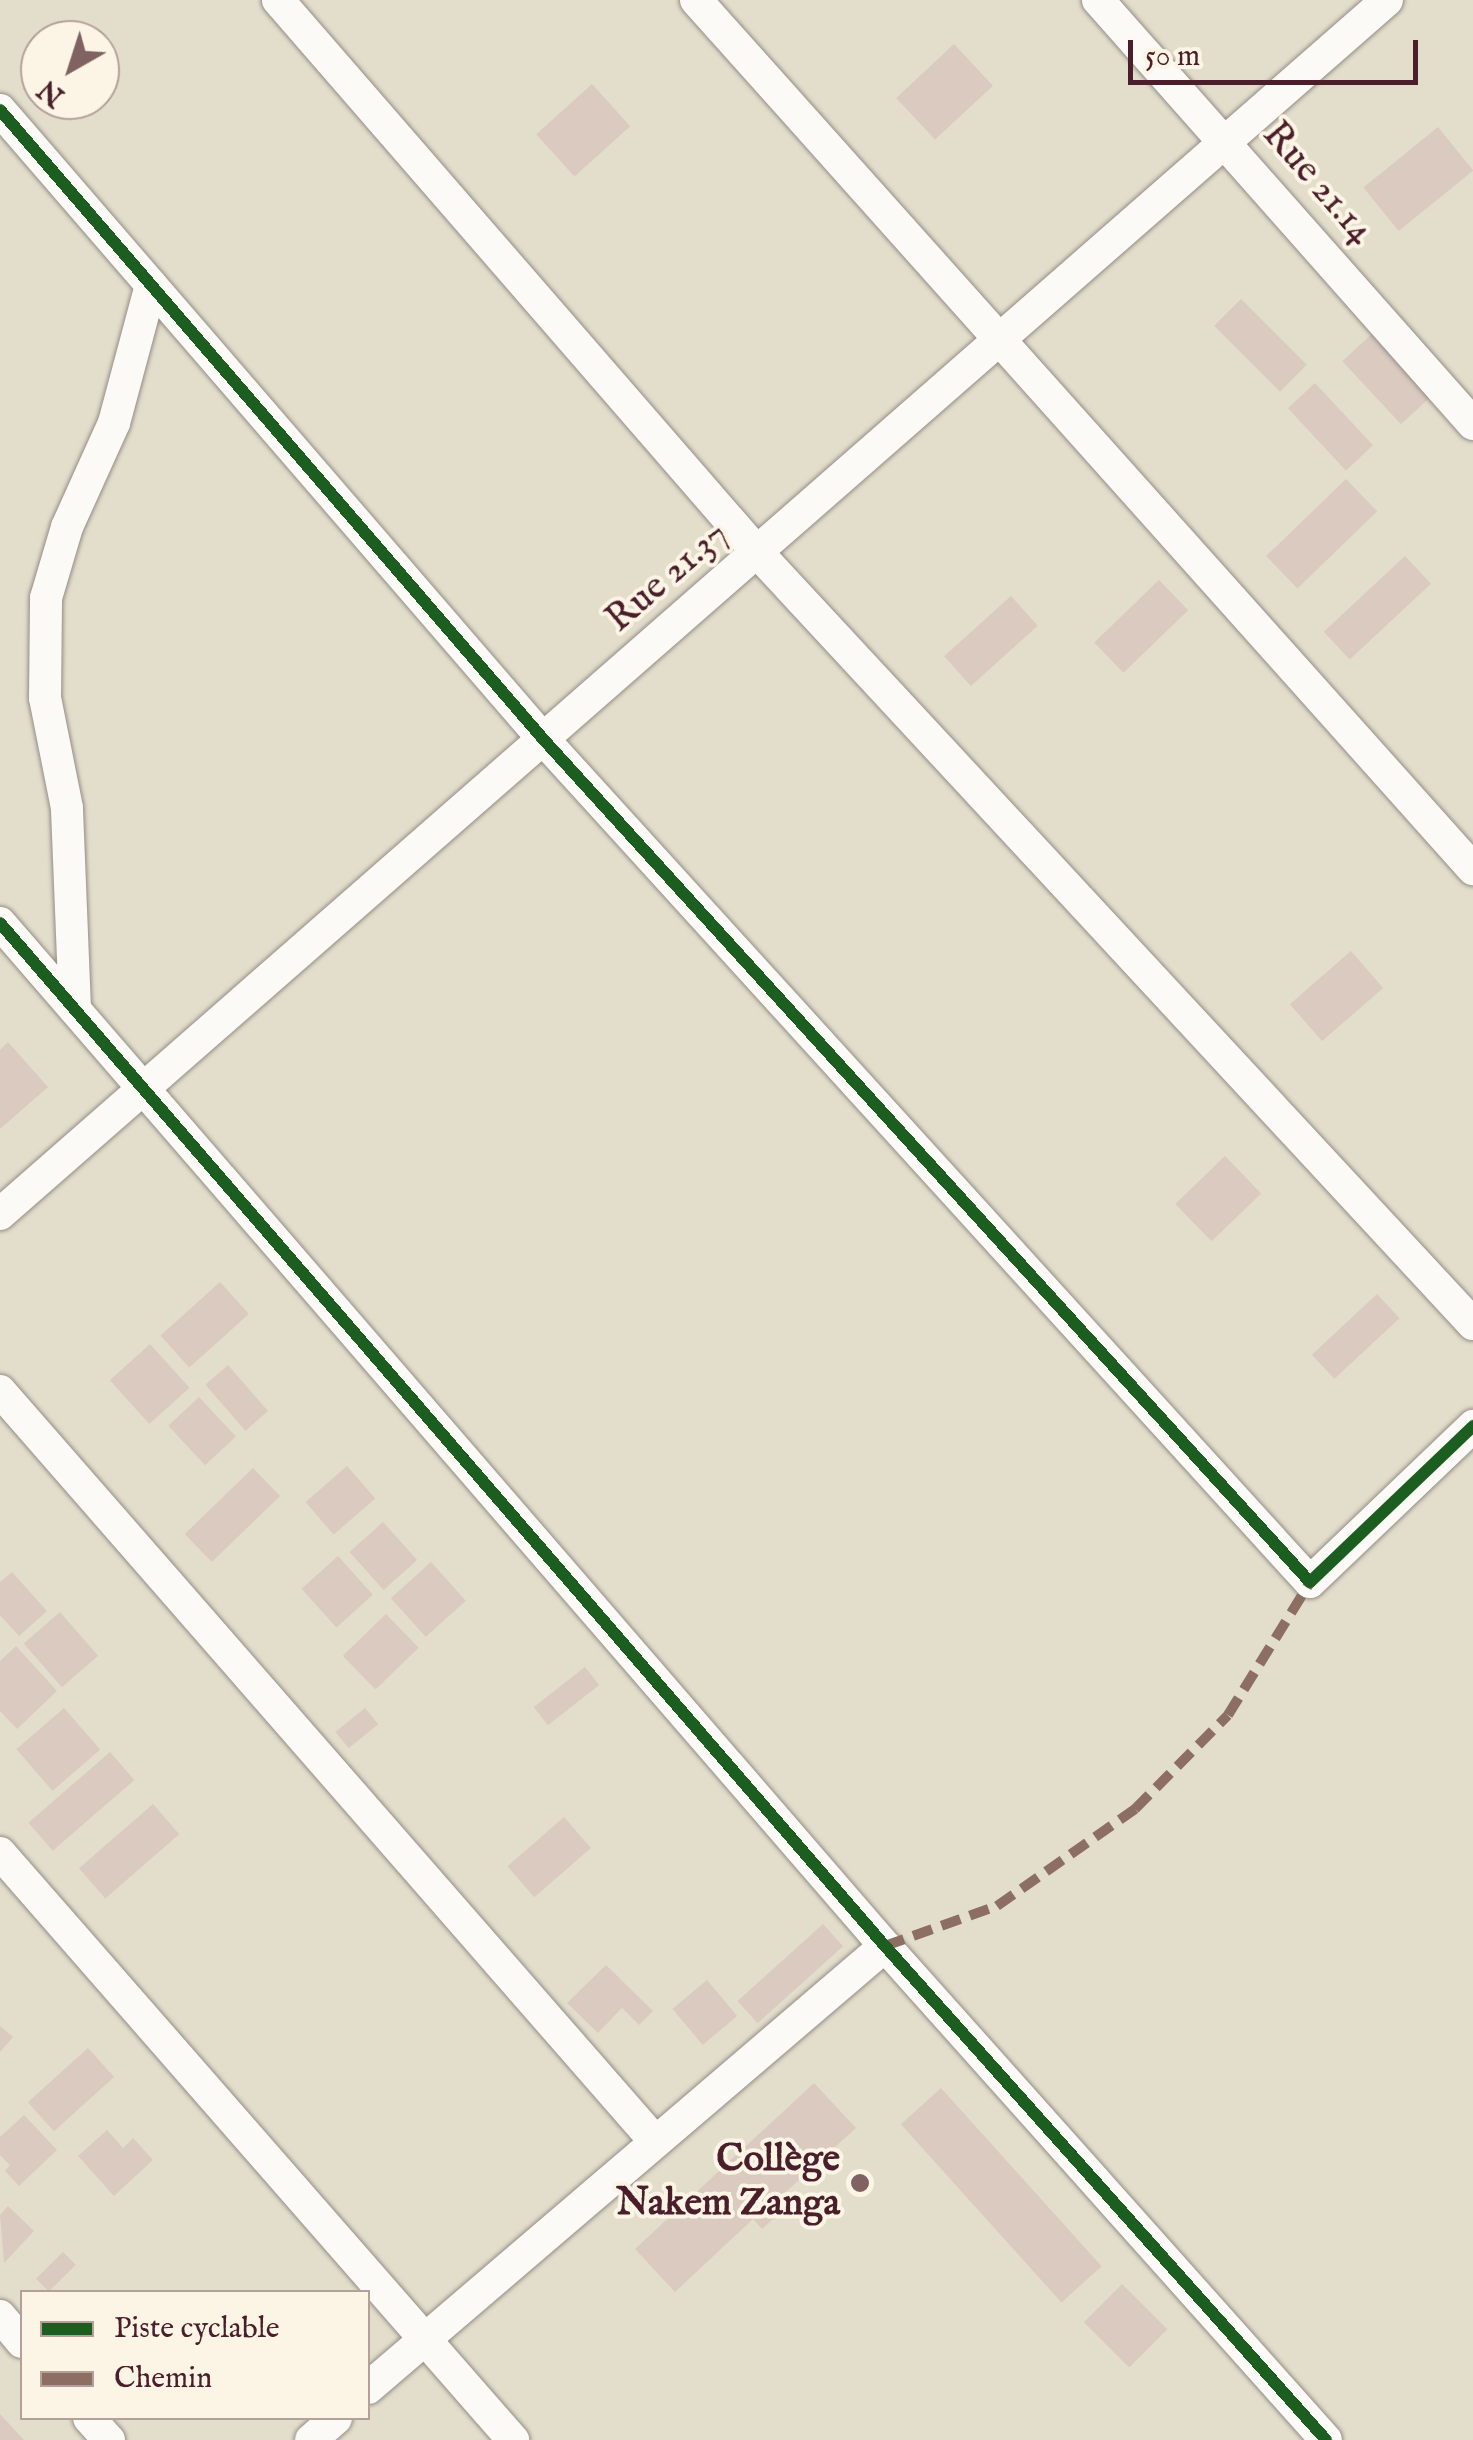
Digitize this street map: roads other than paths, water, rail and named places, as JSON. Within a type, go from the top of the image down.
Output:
[{"type":"street","points":[[278,0],[757,552],[1473,1324]]},
{"type":"street","points":[[696,0],[1473,870]]},
{"type":"street","name":"Rue 21.14","points":[[1098,0],[1473,424]]},
{"type":"street","name":"Rue 21.37","points":[[0,1214],[1388,0]]},
{"type":"street","points":[[0,110],[544,740],[1310,1582],[1473,1426]]},
{"type":"street","points":[[76,1009],[67,808],[45,698],[46,598],[67,527],[114,423],[151,285]]},
{"type":"street","points":[[0,924],[885,1946],[1326,2440]]},
{"type":"street","points":[[0,1391],[653,2139]]},
{"type":"street","points":[[0,1853],[514,2440]]},
{"type":"street","points":[[370,2386],[653,2139],[885,1946]]},
{"type":"street","points":[[0,2316],[20,2340]]},
{"type":"street","points":[[91,2420],[109,2440]]},
{"type":"street","points":[[311,2440],[334,2420]]},
{"type":"place","name":"Collège Nakem Zanga","points":[[860,2183]]}]
